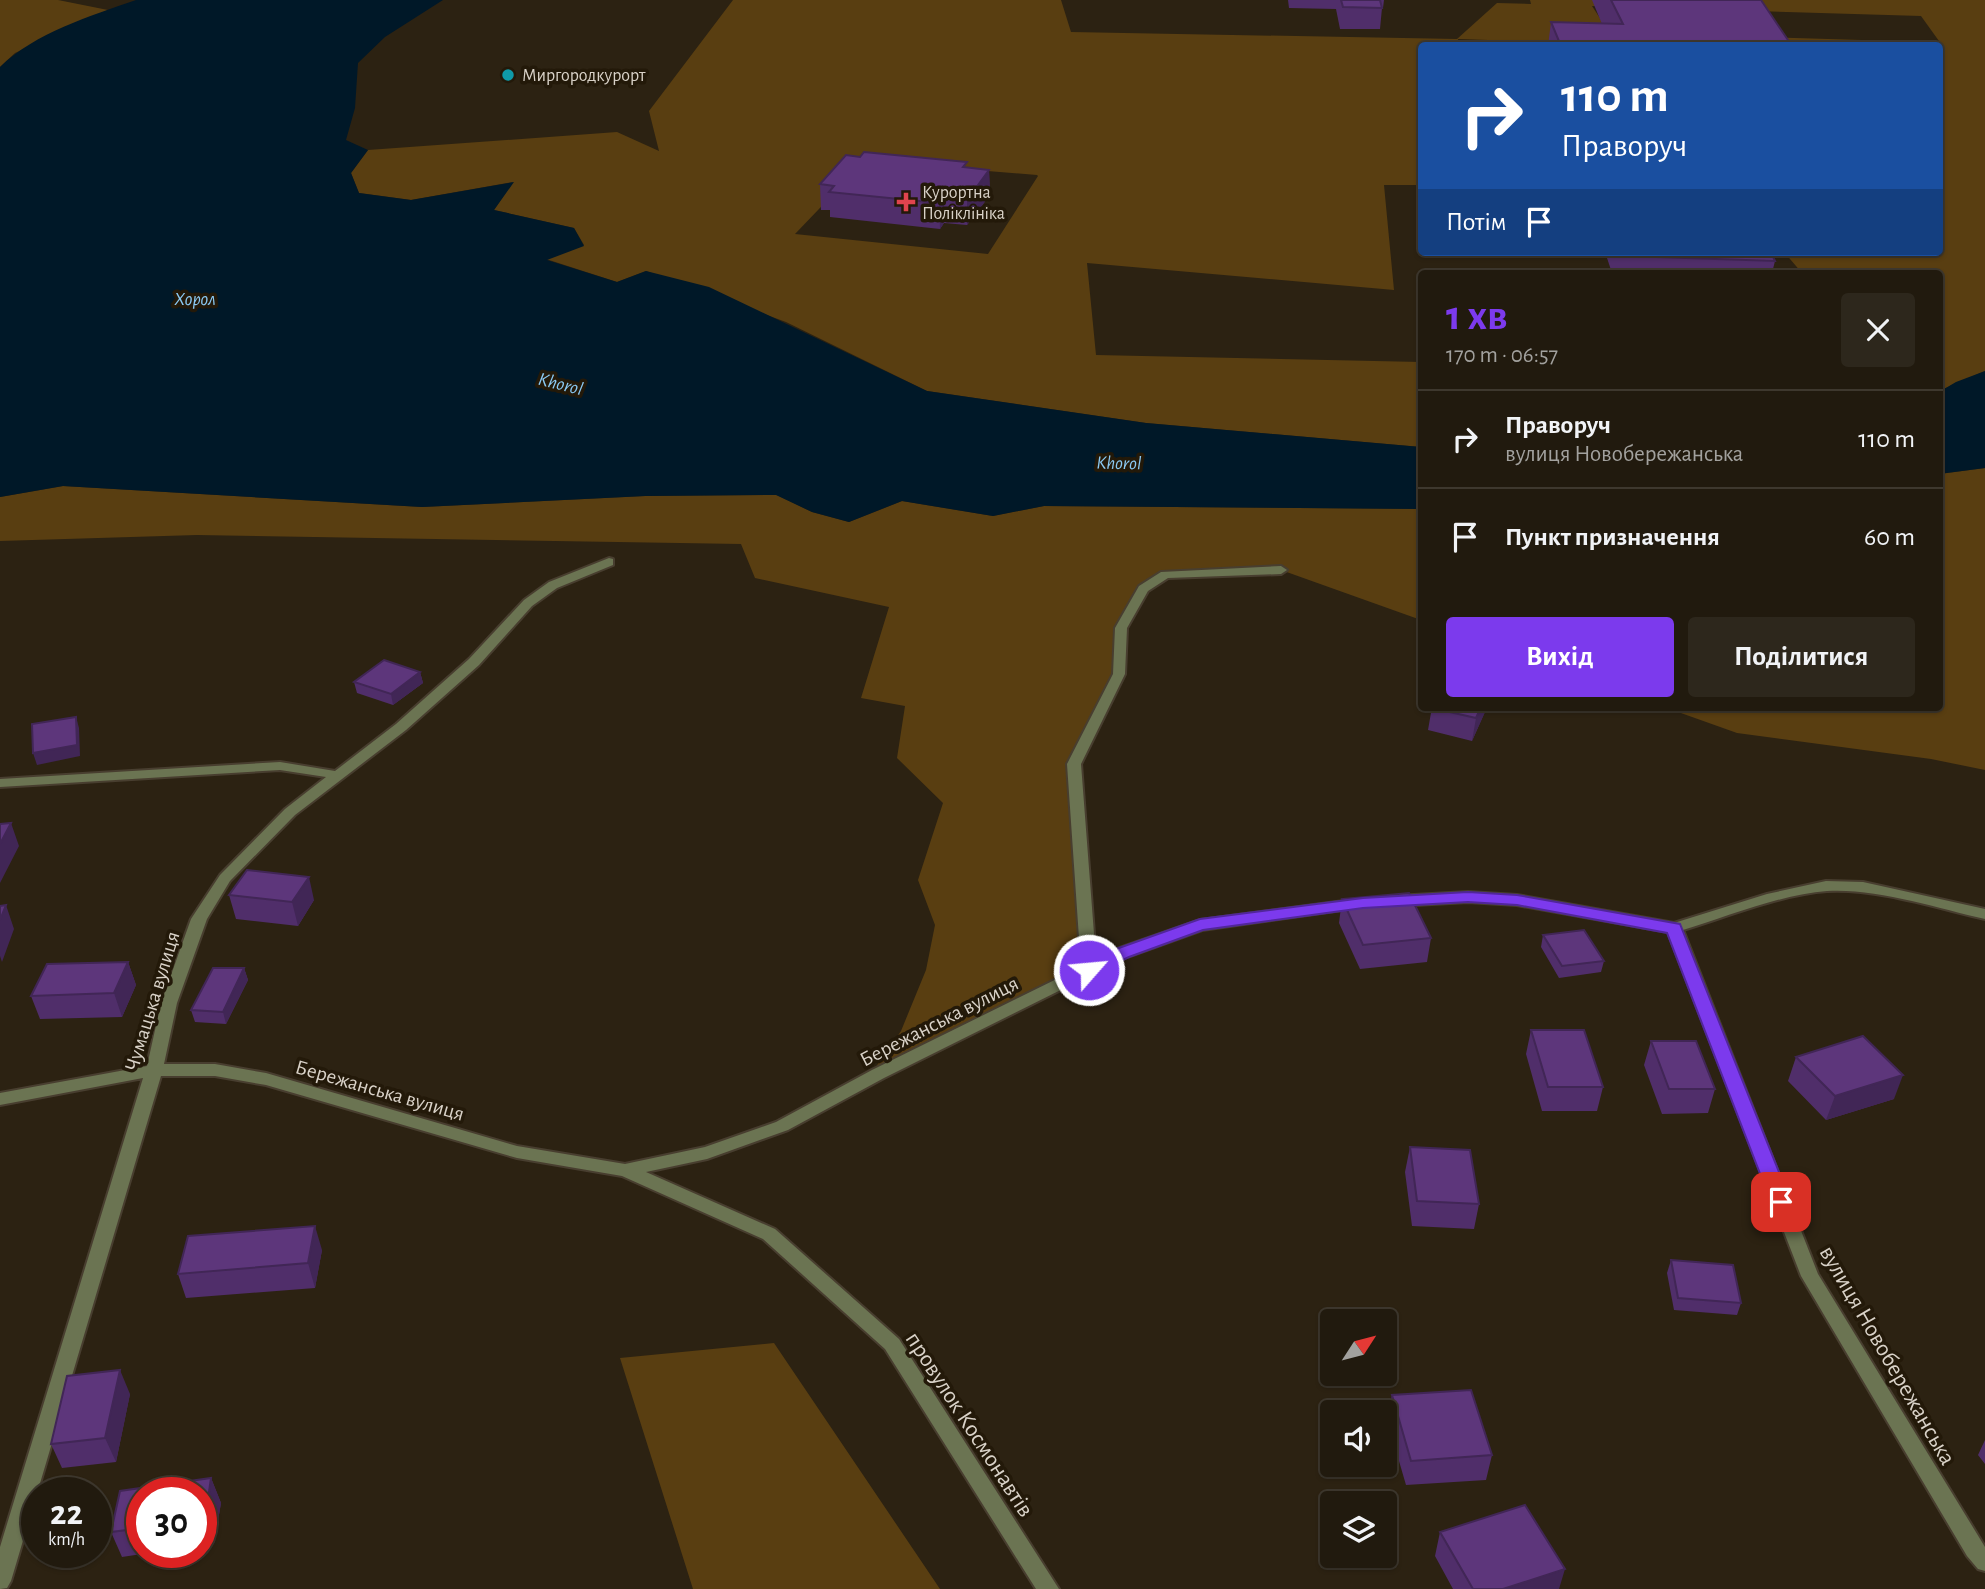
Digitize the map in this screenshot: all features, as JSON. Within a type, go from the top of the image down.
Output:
[{"type":"street","name":"Чумацька вулиця","points":[[0,1581],[154,1070],[169,1003],[199,919],[225,878],[290,812],[401,727],[474,662],[528,603],[553,585],[609,562]]},
{"type":"street","points":[[1089,970],[1074,764],[1119,674],[1121,628],[1143,589],[1165,575],[1281,570]]},
{"type":"street","points":[[0,783],[280,766],[337,775]]},
{"type":"street","name":"Бережанська вулиця","points":[[0,1099],[154,1070],[186,1068],[266,1079],[517,1152],[625,1170],[707,1153],[782,1126],[878,1074],[1122,953],[1200,925],[1363,903],[1468,897],[1517,900],[1674,928],[1772,897],[1826,886],[1863,887],[1985,914]]},
{"type":"street","name":"вулиця Новобережанська","points":[[1674,928],[1810,1276],[1974,1549],[1985,1562]]},
{"type":"street","name":"провулок Космонавтів","points":[[625,1170],[769,1234],[892,1344],[1048,1589]]},
{"type":"shaded area","points":[[0,0],[58,0],[108,10],[15,53],[0,67]]},
{"type":"shaded area","points":[[733,0],[1061,0],[1071,32],[1457,39],[1497,3],[1531,4],[1530,0],[1985,0],[1985,371],[1943,389],[1943,270],[1799,270],[1787,256],[1943,256],[1944,48],[1943,42],[1940,42],[1921,16],[1592,6],[1616,42],[1458,39],[1458,42],[1418,42],[1418,185],[1384,185],[1394,290],[1087,263],[1096,355],[1418,362],[1418,447],[1146,423],[927,391],[786,322],[646,271],[617,282],[546,259],[584,245],[574,228],[494,210],[513,182],[411,200],[359,193],[351,173],[368,150],[617,132],[659,151],[649,111]],"holes":[[[865,161],[1038,176],[988,254],[795,234]]]},
{"type":"shaded area","points":[[1759,37],[1903,42],[1762,42]]},
{"type":"shaded area","points":[[1985,468],[1985,770],[1931,759],[1737,733],[1675,711],[1943,711],[1943,473]]},
{"type":"shaded area","points":[[63,486],[422,507],[645,496],[777,495],[812,512],[849,522],[902,501],[993,516],[1044,506],[1418,509],[1418,619],[1281,570],[1165,575],[1143,589],[1121,628],[1119,674],[1074,764],[1089,970],[866,1081],[901,1031],[926,970],[935,925],[918,880],[943,803],[897,758],[905,706],[861,698],[889,607],[755,578],[741,544],[197,535],[0,541],[0,497]]},
{"type":"shaded area","points":[[774,1343],[940,1589],[693,1589],[620,1358]]},
{"type":"water","name":"Хорол","points":[[136,0],[443,0],[385,37],[358,63],[355,108],[346,140],[368,150],[351,173],[359,193],[411,200],[514,182],[494,210],[574,228],[584,246],[547,260],[617,282],[646,271],[709,287],[927,391],[1146,423],[1418,447],[1418,509],[1044,506],[993,516],[902,501],[849,522],[812,512],[776,495],[645,496],[422,507],[63,486],[0,497],[0,67],[30,44],[82,19]]},
{"type":"water","points":[[1985,371],[1985,468],[1943,473],[1943,390]]},
{"type":"building","points":[[1341,0],[1380,0],[1382,8],[1343,7]]},
{"type":"building","points":[[1611,0],[1761,0],[1789,42],[1559,42],[1551,22],[1623,24]]},
{"type":"building","points":[[864,152],[967,162],[963,167],[989,170],[967,200],[944,197],[939,203],[829,192],[834,186],[820,184],[846,155],[860,157]]},
{"type":"building","points":[[1627,256],[1773,256],[1775,261]]},
{"type":"building","points":[[384,660],[420,672],[391,694],[354,682]]},
{"type":"building","points":[[1445,711],[1479,711],[1476,718]]},
{"type":"building","points":[[76,717],[77,745],[33,753],[32,724]]},
{"type":"building","points":[[11,823],[0,844],[0,824]]},
{"type":"building","points":[[247,870],[309,877],[292,902],[229,895]]},
{"type":"building","points":[[1409,893],[1431,938],[1363,945],[1342,899]]},
{"type":"building","points":[[6,905],[0,920],[0,906]]},
{"type":"building","points":[[1584,930],[1604,961],[1562,966],[1543,935]]},
{"type":"building","points":[[128,962],[114,993],[31,996],[47,964]]},
{"type":"building","points":[[213,968],[244,968],[223,1012],[191,1010]]},
{"type":"building","points":[[1531,1030],[1584,1030],[1603,1087],[1548,1087]]},
{"type":"building","points":[[1863,1036],[1903,1075],[1835,1096],[1796,1057]]},
{"type":"building","points":[[1651,1041],[1696,1041],[1715,1089],[1669,1089]]},
{"type":"building","points":[[1410,1147],[1470,1150],[1479,1204],[1417,1201]]},
{"type":"building","points":[[315,1226],[308,1263],[178,1274],[188,1236]]},
{"type":"building","points":[[1671,1260],[1733,1265],[1741,1303],[1678,1298]]},
{"type":"building","points":[[120,1370],[105,1438],[51,1444],[67,1376]]},
{"type":"building","points":[[1471,1390],[1492,1455],[1411,1461],[1397,1412],[1397,1400],[1393,1400],[1392,1395]]},
{"type":"building","points":[[126,1490],[126,1530],[112,1532],[112,1527],[120,1491]]},
{"type":"building","points":[[1525,1505],[1565,1569],[1503,1589],[1473,1589],[1440,1532]]},
{"type":"place","name":"Миргородкурорт","points":[[508,75]]},
{"type":"place","name":"Курортна Поліклініка","points":[[906,202]]},
{"type":"route","points":[[1089,970],[1122,953],[1200,925],[1363,903],[1468,897],[1517,900],[1674,928],[1781,1202]]},
{"type":"water label","name":"Khorol","points":[[561,383]]},
{"type":"water label","name":"Khorol","points":[[1119,462]]}]
